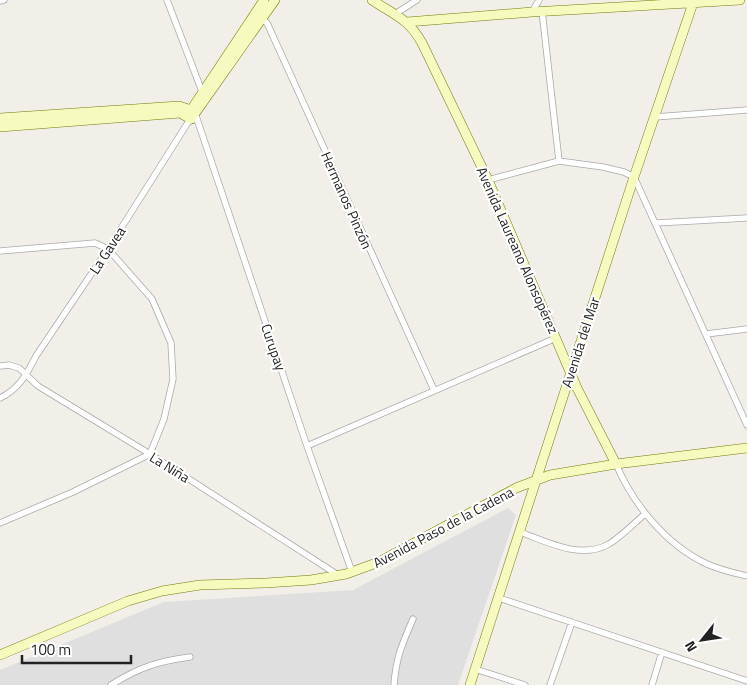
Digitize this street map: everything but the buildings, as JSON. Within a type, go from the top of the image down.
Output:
[{"type":"street","points":[[0,1],[4,0]]},
{"type":"street","points":[[167,0],[204,95]]},
{"type":"street","name":"La Gavea","points":[[259,16],[264,0]]},
{"type":"street","name":"La Gavea","points":[[0,398],[10,393],[26,374],[36,356],[108,249],[204,95],[259,16],[275,0]]},
{"type":"street","name":"Avenida Laureano Alonsopérez","points":[[372,0],[407,22],[422,43],[488,180],[571,372],[626,487],[644,514],[676,544],[691,555],[712,566],[747,576]]},
{"type":"street","points":[[396,14],[417,0]]},
{"type":"street","points":[[532,12],[539,0]]},
{"type":"street","points":[[407,22],[542,11],[694,1],[740,0]]},
{"type":"street","name":"Avenida del Mar","points":[[470,685],[634,177],[694,1]]},
{"type":"street","points":[[542,11],[559,161]]},
{"type":"street","name":"Hermanos Pinzón","points":[[259,16],[267,23],[434,390]]},
{"type":"street","points":[[0,118],[179,106],[191,117]]},
{"type":"street","points":[[656,117],[747,110]]},
{"type":"street","points":[[0,127],[180,113],[191,117]]},
{"type":"street","name":"Curupay","points":[[191,117],[352,572]]},
{"type":"street","points":[[488,180],[559,161],[603,167],[624,172],[634,177],[747,425]]},
{"type":"street","points":[[656,224],[747,218]]},
{"type":"street","points":[[0,251],[95,243],[108,249],[152,299],[171,343],[172,379],[164,419],[150,454],[73,492],[0,523]]},
{"type":"street","points":[[706,334],[747,329]]},
{"type":"street","points":[[307,446],[556,338]]},
{"type":"street","name":"La Niña","points":[[0,366],[9,365],[19,368],[38,386],[150,454],[340,575]]},
{"type":"street","name":"Avenida Paso de la Cadena","points":[[0,655],[112,607],[162,591],[200,585],[266,584],[311,580],[352,572],[379,562],[516,488],[536,480],[616,464],[747,448]]},
{"type":"street","points":[[520,532],[562,547],[590,550],[610,544],[644,514]]},
{"type":"street","points":[[499,598],[747,682]]},
{"type":"street","points":[[394,685],[399,650],[413,620]]},
{"type":"street","points":[[550,685],[572,622]]},
{"type":"street","points":[[652,685],[662,652]]},
{"type":"street","points":[[111,685],[141,668],[160,662],[190,657]]},
{"type":"street","points":[[476,669],[525,685]]},
{"type":"shaded area","points":[[508,508],[516,515],[458,685],[0,685],[0,670],[164,602],[353,590]]}]
